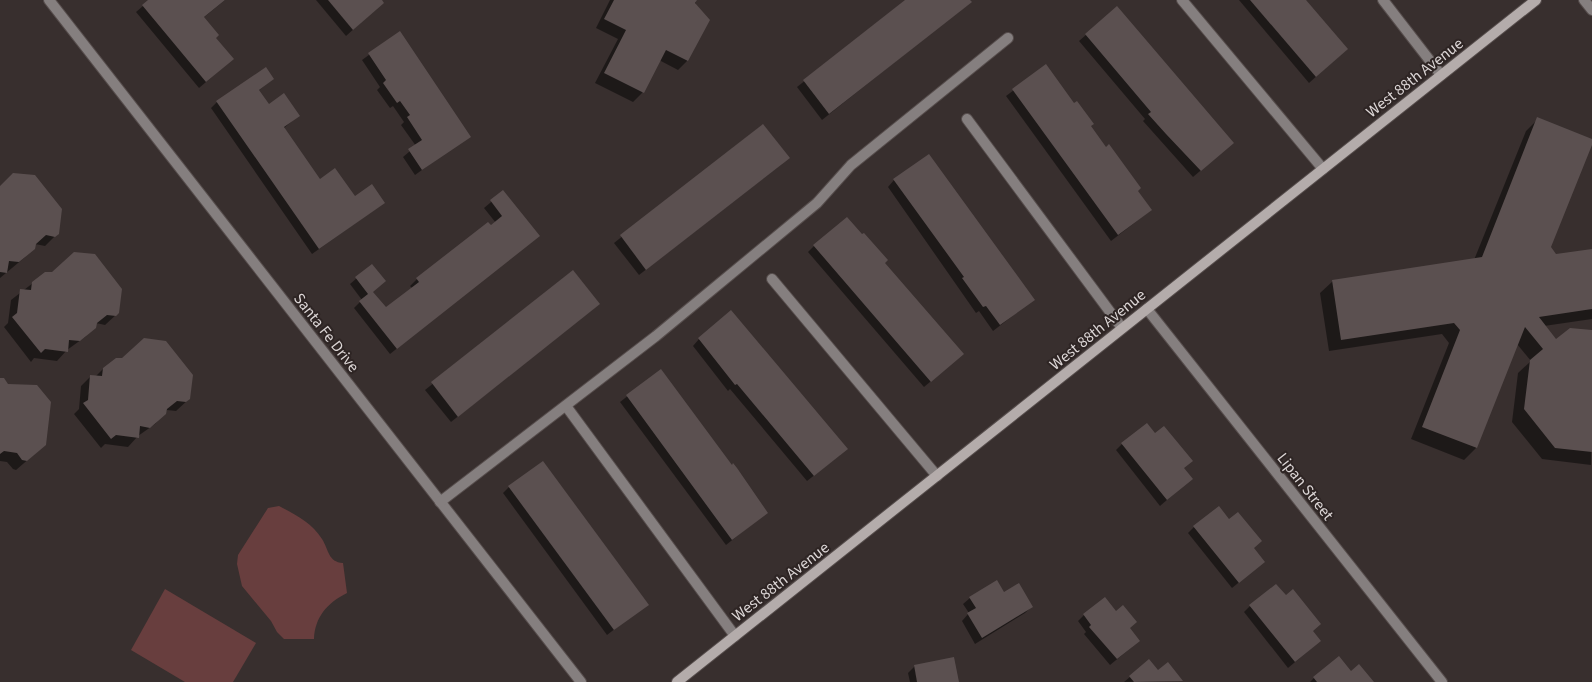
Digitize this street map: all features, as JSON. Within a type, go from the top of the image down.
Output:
[{"type":"main road","name":"West 88th Avenue","points":[[677,682],[1536,0]]},
{"type":"street","name":"Santa Fe Drive","points":[[49,0],[581,682]]},
{"type":"street","points":[[1182,0],[1323,169]]},
{"type":"street","points":[[1383,0],[1441,75]]},
{"type":"street","points":[[1584,0],[1592,10]]},
{"type":"street","points":[[440,502],[656,336],[817,203],[851,165],[1008,38]]},
{"type":"street","points":[[967,119],[1122,328]]},
{"type":"street","points":[[772,279],[937,476]]},
{"type":"street","name":"Lipan Street","points":[[1147,308],[1442,682]]},
{"type":"street","points":[[566,406],[735,636]]},
{"type":"shaded area","points":[[279,506],[308,524],[318,533],[329,555],[334,560],[343,563],[347,593],[334,601],[323,612],[317,624],[314,639],[284,639],[242,586],[237,564],[238,555],[268,508]]},
{"type":"shaded area","points":[[165,589],[256,643],[233,682],[185,682],[131,650]]},
{"type":"building","points":[[148,0],[225,0],[204,17],[219,35],[216,38],[234,59],[206,82],[142,5]]},
{"type":"building","points":[[328,0],[382,0],[384,3],[353,30]]},
{"type":"building","points":[[614,0],[697,0],[695,3],[710,20],[688,61],[666,50],[644,93],[604,73],[626,30],[604,19]]},
{"type":"building","points":[[905,0],[970,0],[972,2],[829,114],[803,80]]},
{"type":"building","points":[[1250,0],[1306,0],[1348,49],[1316,77]]},
{"type":"building","points":[[1117,6],[1234,143],[1201,171],[1148,114],[1151,112],[1085,34]]},
{"type":"building","points":[[400,31],[471,137],[422,170],[408,149],[422,140],[407,117],[410,115],[400,101],[397,103],[383,83],[386,80],[368,53]]},
{"type":"building","points":[[1046,64],[1074,103],[1077,101],[1094,124],[1091,126],[1106,147],[1109,144],[1141,188],[1138,191],[1152,210],[1118,235],[1012,89]]},
{"type":"building","points":[[266,67],[274,79],[259,90],[269,104],[284,93],[300,116],[284,127],[320,179],[335,168],[355,196],[372,184],[385,203],[319,249],[216,101]]},
{"type":"building","points":[[1537,117],[1592,139],[1592,145],[1551,247],[1556,254],[1592,249],[1592,309],[1539,317],[1556,339],[1570,328],[1592,330],[1592,452],[1555,448],[1524,409],[1530,360],[1543,349],[1525,327],[1477,448],[1422,427],[1460,330],[1454,323],[1341,340],[1332,280],[1482,257]]},
{"type":"building","points":[[763,124],[790,158],[646,270],[620,235]]},
{"type":"building","points":[[929,154],[1035,300],[1000,325],[986,306],[983,307],[962,278],[964,277],[893,179]]},
{"type":"building","points":[[13,173],[35,175],[62,209],[59,234],[55,237],[46,235],[36,244],[35,249],[19,262],[9,261],[7,273],[0,272],[0,186]]},
{"type":"building","points":[[503,190],[540,236],[397,349],[359,301],[368,294],[355,277],[372,264],[386,281],[373,292],[386,307],[419,282],[416,278],[488,222],[491,225],[502,216],[490,200]]},
{"type":"building","points":[[847,217],[888,260],[885,263],[964,354],[931,382],[813,245]]},
{"type":"building","points":[[74,252],[95,254],[122,289],[119,313],[116,316],[107,315],[97,323],[96,328],[80,341],[69,340],[68,352],[45,349],[41,353],[12,317],[17,313],[20,289],[31,290],[32,282],[45,272],[52,272]]},
{"type":"building","points":[[573,270],[600,304],[458,417],[431,382]]},
{"type":"building","points":[[731,310],[848,449],[814,476],[737,384],[735,385],[698,338]]},
{"type":"building","points":[[144,338],[166,341],[193,375],[190,399],[186,402],[177,401],[150,428],[140,426],[139,438],[116,435],[111,439],[83,403],[88,400],[90,375],[102,376],[103,368],[116,358],[122,358]]},
{"type":"building","points":[[661,369],[732,465],[733,463],[737,468],[768,513],[732,540],[626,395]]},
{"type":"building","points":[[0,378],[4,378],[8,384],[37,385],[51,402],[46,445],[27,461],[22,460],[17,453],[4,451],[0,454]]},
{"type":"building","points":[[1147,423],[1155,433],[1164,426],[1193,461],[1184,468],[1193,479],[1167,500],[1121,443]]},
{"type":"building","points":[[543,461],[649,605],[614,630],[508,486]]},
{"type":"building","points":[[1219,506],[1229,519],[1238,512],[1262,541],[1254,548],[1265,562],[1239,583],[1193,526]]},
{"type":"building","points":[[997,580],[1004,592],[1019,583],[1033,607],[982,638],[967,613],[976,608],[969,597]]},
{"type":"building","points":[[1276,584],[1286,595],[1293,589],[1321,624],[1313,631],[1321,641],[1295,662],[1249,605]]},
{"type":"building","points":[[1105,597],[1116,611],[1123,605],[1137,622],[1130,628],[1140,641],[1117,659],[1089,627],[1091,625],[1083,614]]},
{"type":"building","points":[[1339,656],[1351,671],[1359,664],[1374,682],[1317,682],[1313,677]]},
{"type":"building","points":[[954,657],[959,682],[917,682],[914,665]]},
{"type":"building","points":[[1149,659],[1158,670],[1168,662],[1183,681],[1134,682],[1129,676]]}]
